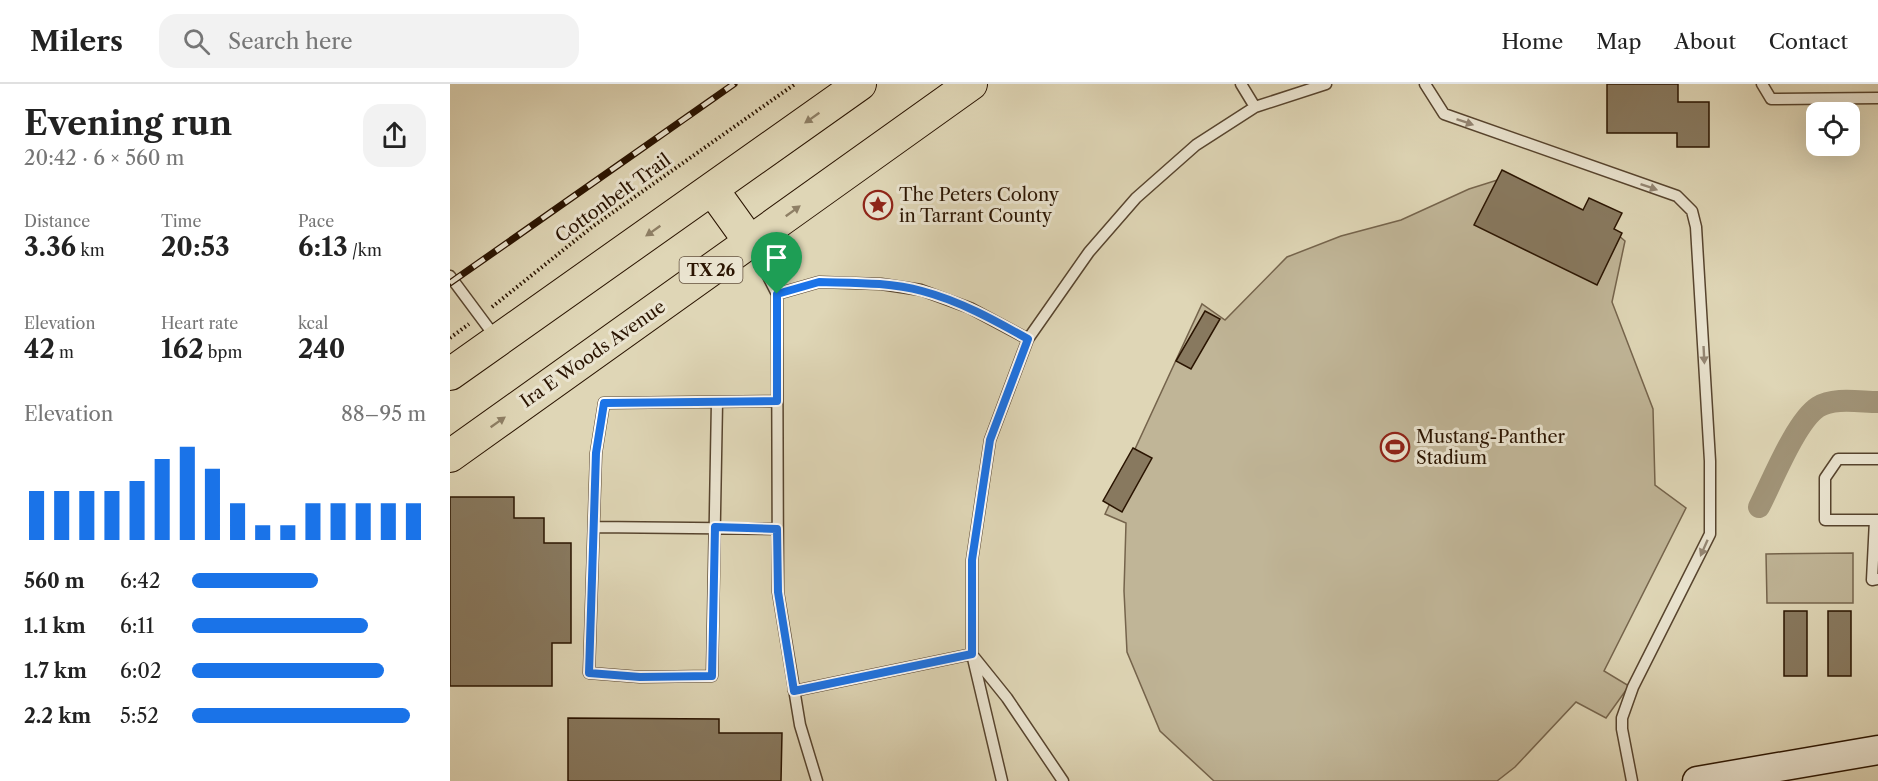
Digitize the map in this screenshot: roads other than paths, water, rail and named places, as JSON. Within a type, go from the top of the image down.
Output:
[{"type":"main road","points":[[450,374],[489,328],[712,189],[860,84]]},
{"type":"main road","name":"Ira E Woods Avenue","points":[[450,456],[971,84]]},
{"type":"main road","points":[[712,189],[750,242]]},
{"type":"main road","points":[[1697,781],[1878,750]]},
{"type":"lane","points":[[1241,84],[1255,107]]},
{"type":"lane","points":[[1002,781],[972,654],[972,560],[990,440],[1028,339],[1089,252],[1136,198],[1196,145],[1255,107],[1326,84]]},
{"type":"lane","points":[[1425,84],[1444,114],[1677,196],[1692,210],[1696,227],[1710,461],[1710,534],[1633,687],[1623,718],[1622,729],[1632,781]]},
{"type":"lane","points":[[1762,84],[1771,99],[1878,98]]},
{"type":"lane","points":[[750,242],[777,294],[778,592],[800,725],[817,781]]},
{"type":"lane","points":[[450,276],[489,328]]},
{"type":"lane","points":[[777,294],[819,282],[881,284],[921,290],[970,308],[1028,339]]},
{"type":"lane","points":[[717,402],[712,676],[640,677],[589,673],[596,453],[604,403],[777,401]]},
{"type":"lane","points":[[1878,459],[1838,459],[1824,478],[1825,520],[1876,520],[1872,579],[1878,579]]},
{"type":"lane","points":[[594,527],[777,529]]},
{"type":"lane","points":[[794,691],[972,654]]},
{"type":"lane","points":[[972,654],[1007,698],[1063,781]]},
{"type":"waterway","points":[[1759,507],[1793,438],[1810,414],[1818,407],[1832,402],[1878,402]]},
{"type":"railway","points":[[450,283],[734,84]]},
{"type":"place","name":"The Peters Colony in Tarrant County","points":[[878,205]]},
{"type":"place","name":"Mustang-Panther Stadium","points":[[1395,447]]}]
